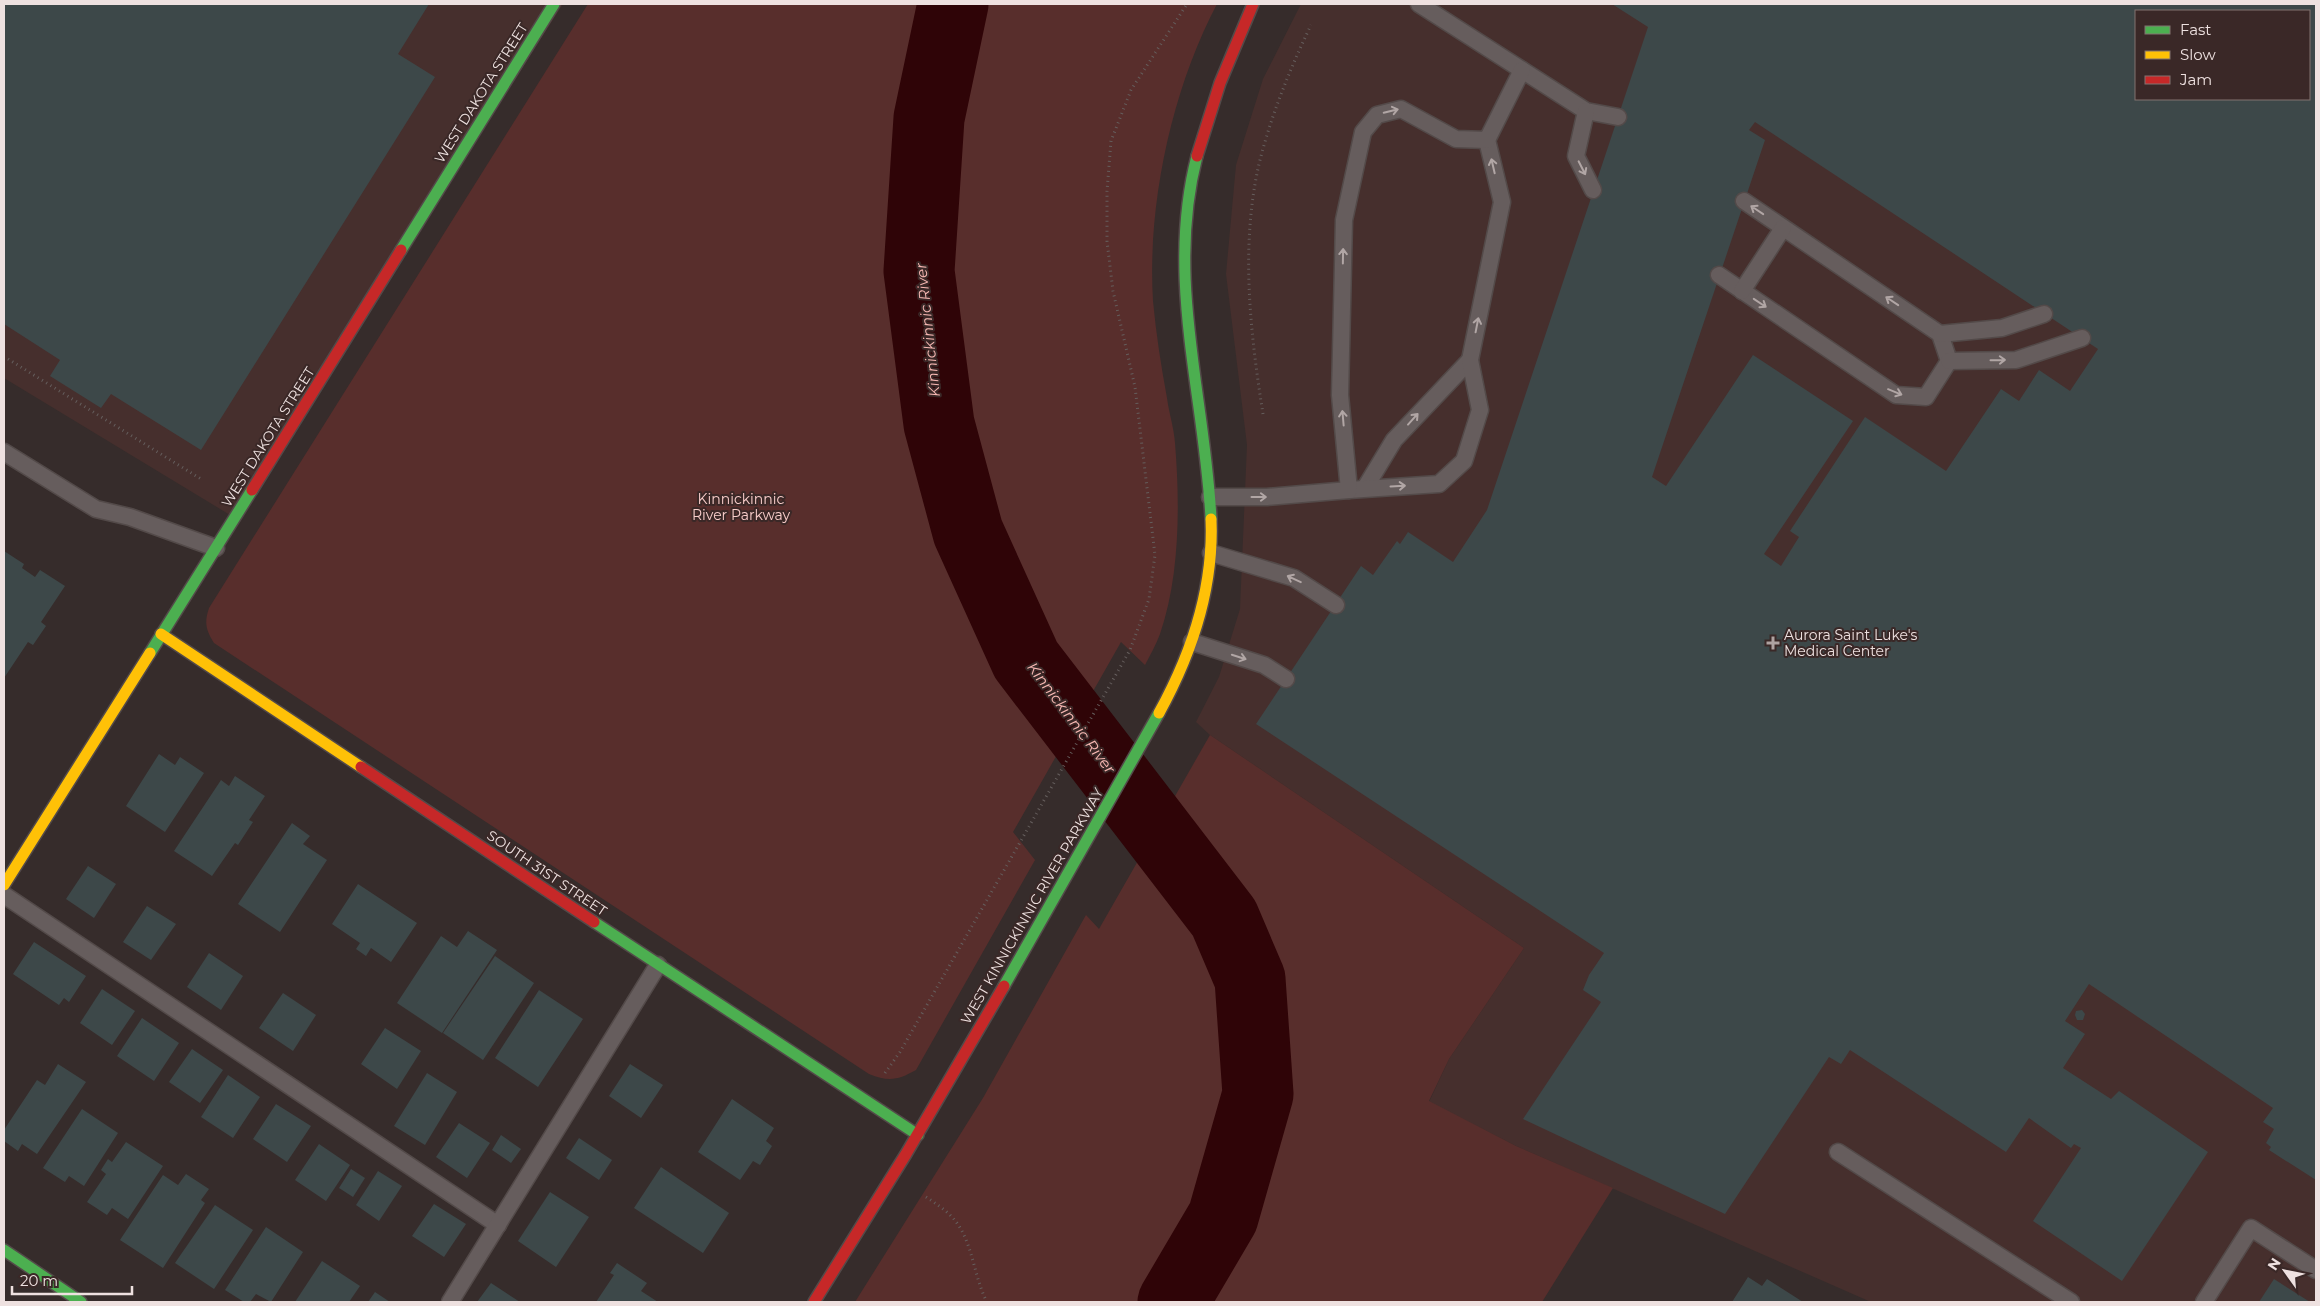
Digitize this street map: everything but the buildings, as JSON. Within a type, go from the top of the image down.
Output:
[{"type":"street","name":"WEST DAKOTA STREET","points":[[4,885],[554,4]]},
{"type":"street","name":"WEST KINNICKINNIC RIVER PARKWAY","points":[[814,1302],[918,1135],[1061,887],[1170,690],[1192,642],[1206,596],[1211,554],[1210,497],[1207,452],[1187,327],[1182,254],[1192,175],[1210,107],[1253,4]]},
{"type":"street","name":"SOUTH 31ST STREET","points":[[161,634],[658,966],[918,1135]]},
{"type":"street","points":[[4,1250],[81,1302]]},
{"type":"lane","points":[[1419,4],[1586,112],[1618,117]]},
{"type":"lane","points":[[1210,497],[1268,497],[1439,484],[1464,461],[1480,410],[1470,360],[1502,202],[1488,140],[1522,70]]},
{"type":"lane","points":[[1357,489],[1340,395],[1344,220],[1363,132],[1377,115],[1401,109],[1456,139],[1488,140]]},
{"type":"lane","points":[[1586,112],[1576,156],[1594,190]]},
{"type":"lane","points":[[1744,201],[1940,334],[1950,361]]},
{"type":"lane","points":[[1742,291],[1784,228]]},
{"type":"lane","points":[[1719,276],[1896,395],[1926,397],[1950,361]]},
{"type":"lane","points":[[1940,334],[2002,328],[2044,314]]},
{"type":"lane","points":[[1950,361],[2016,360],[2082,338]]},
{"type":"lane","points":[[1357,489],[1394,440],[1470,360]]},
{"type":"lane","points":[[4,452],[96,509],[130,517],[216,548]]},
{"type":"lane","points":[[1211,554],[1294,578],[1336,605]]},
{"type":"lane","points":[[1192,642],[1264,665],[1286,679]]},
{"type":"lane","points":[[4,895],[498,1225]]},
{"type":"lane","points":[[450,1302],[658,966]]},
{"type":"lane","points":[[1838,1152],[2071,1302]]},
{"type":"lane","points":[[2204,1302],[2251,1228],[2312,1267]]},
{"type":"path","points":[[881,1079],[900,1052],[1130,650],[1149,599],[1155,555],[1135,386],[1113,291],[1107,240],[1107,190],[1110,141],[1131,90],[1188,4]]},
{"type":"path","points":[[1263,414],[1254,361],[1249,298],[1251,218],[1260,161],[1278,100],[1284,82],[1311,25]]},
{"type":"path","points":[[8,359],[201,479]]},
{"type":"path","points":[[926,1197],[953,1218],[964,1236],[980,1289],[987,1302]]},
{"type":"shaded area","points":[[4,4],[563,4],[235,518],[4,378]]},
{"type":"shaded area","name":"Aurora Saint Luke's Medical Center","points":[[1301,4],[2316,4],[2316,1302],[1871,1302],[1516,1146],[1429,1102],[1449,1059],[1524,948],[1210,735],[1196,722],[1219,677],[1240,609],[1247,445],[1226,274],[1236,165],[1263,79]]},
{"type":"green space","name":"Kinnickinnic River Parkway","points":[[588,4],[1217,4],[1201,37],[1175,110],[1166,148],[1154,226],[1153,301],[1174,437],[1178,490],[1175,564],[1167,612],[1160,634],[1145,665],[1121,642],[1013,832],[1035,860],[916,1070],[898,1078],[888,1079],[869,1074],[214,643],[209,634],[206,622],[209,608]]},
{"type":"green space","points":[[1210,735],[1524,948],[1449,1059],[1429,1101],[1516,1146],[1613,1188],[1542,1302],[855,1302],[983,1098],[1086,915],[1099,929]]},
{"type":"waterway","name":"Kinnickinnic River","points":[[953,4],[929,118],[919,271],[939,424],[968,532],[1026,660],[1224,918],[1250,979],[1258,1094],[1223,1217],[1173,1302]]},
{"type":"traffic: fast","points":[[401,250],[554,4]]},
{"type":"traffic: fast","points":[[1197,156],[1188,202],[1185,247],[1186,292],[1211,519]]},
{"type":"traffic: fast","points":[[150,653],[252,490]]},
{"type":"traffic: fast","points":[[1004,986],[1159,713]]},
{"type":"traffic: fast","points":[[594,922],[918,1135]]},
{"type":"traffic: fast","points":[[4,1250],[81,1302]]},
{"type":"traffic: slow","points":[[1159,713],[1191,643],[1205,595],[1211,545],[1211,519]]},
{"type":"traffic: slow","points":[[161,634],[361,767]]},
{"type":"traffic: slow","points":[[4,885],[150,653]]},
{"type":"traffic: jam","points":[[1197,156],[1220,83],[1253,4]]},
{"type":"traffic: jam","points":[[252,490],[401,250]]},
{"type":"traffic: jam","points":[[361,767],[594,922]]},
{"type":"traffic: jam","points":[[814,1302],[906,1154],[1004,986]]},
{"type":"place","name":"Aurora Saint Luke's Medical Center","points":[[1773,643]]}]
